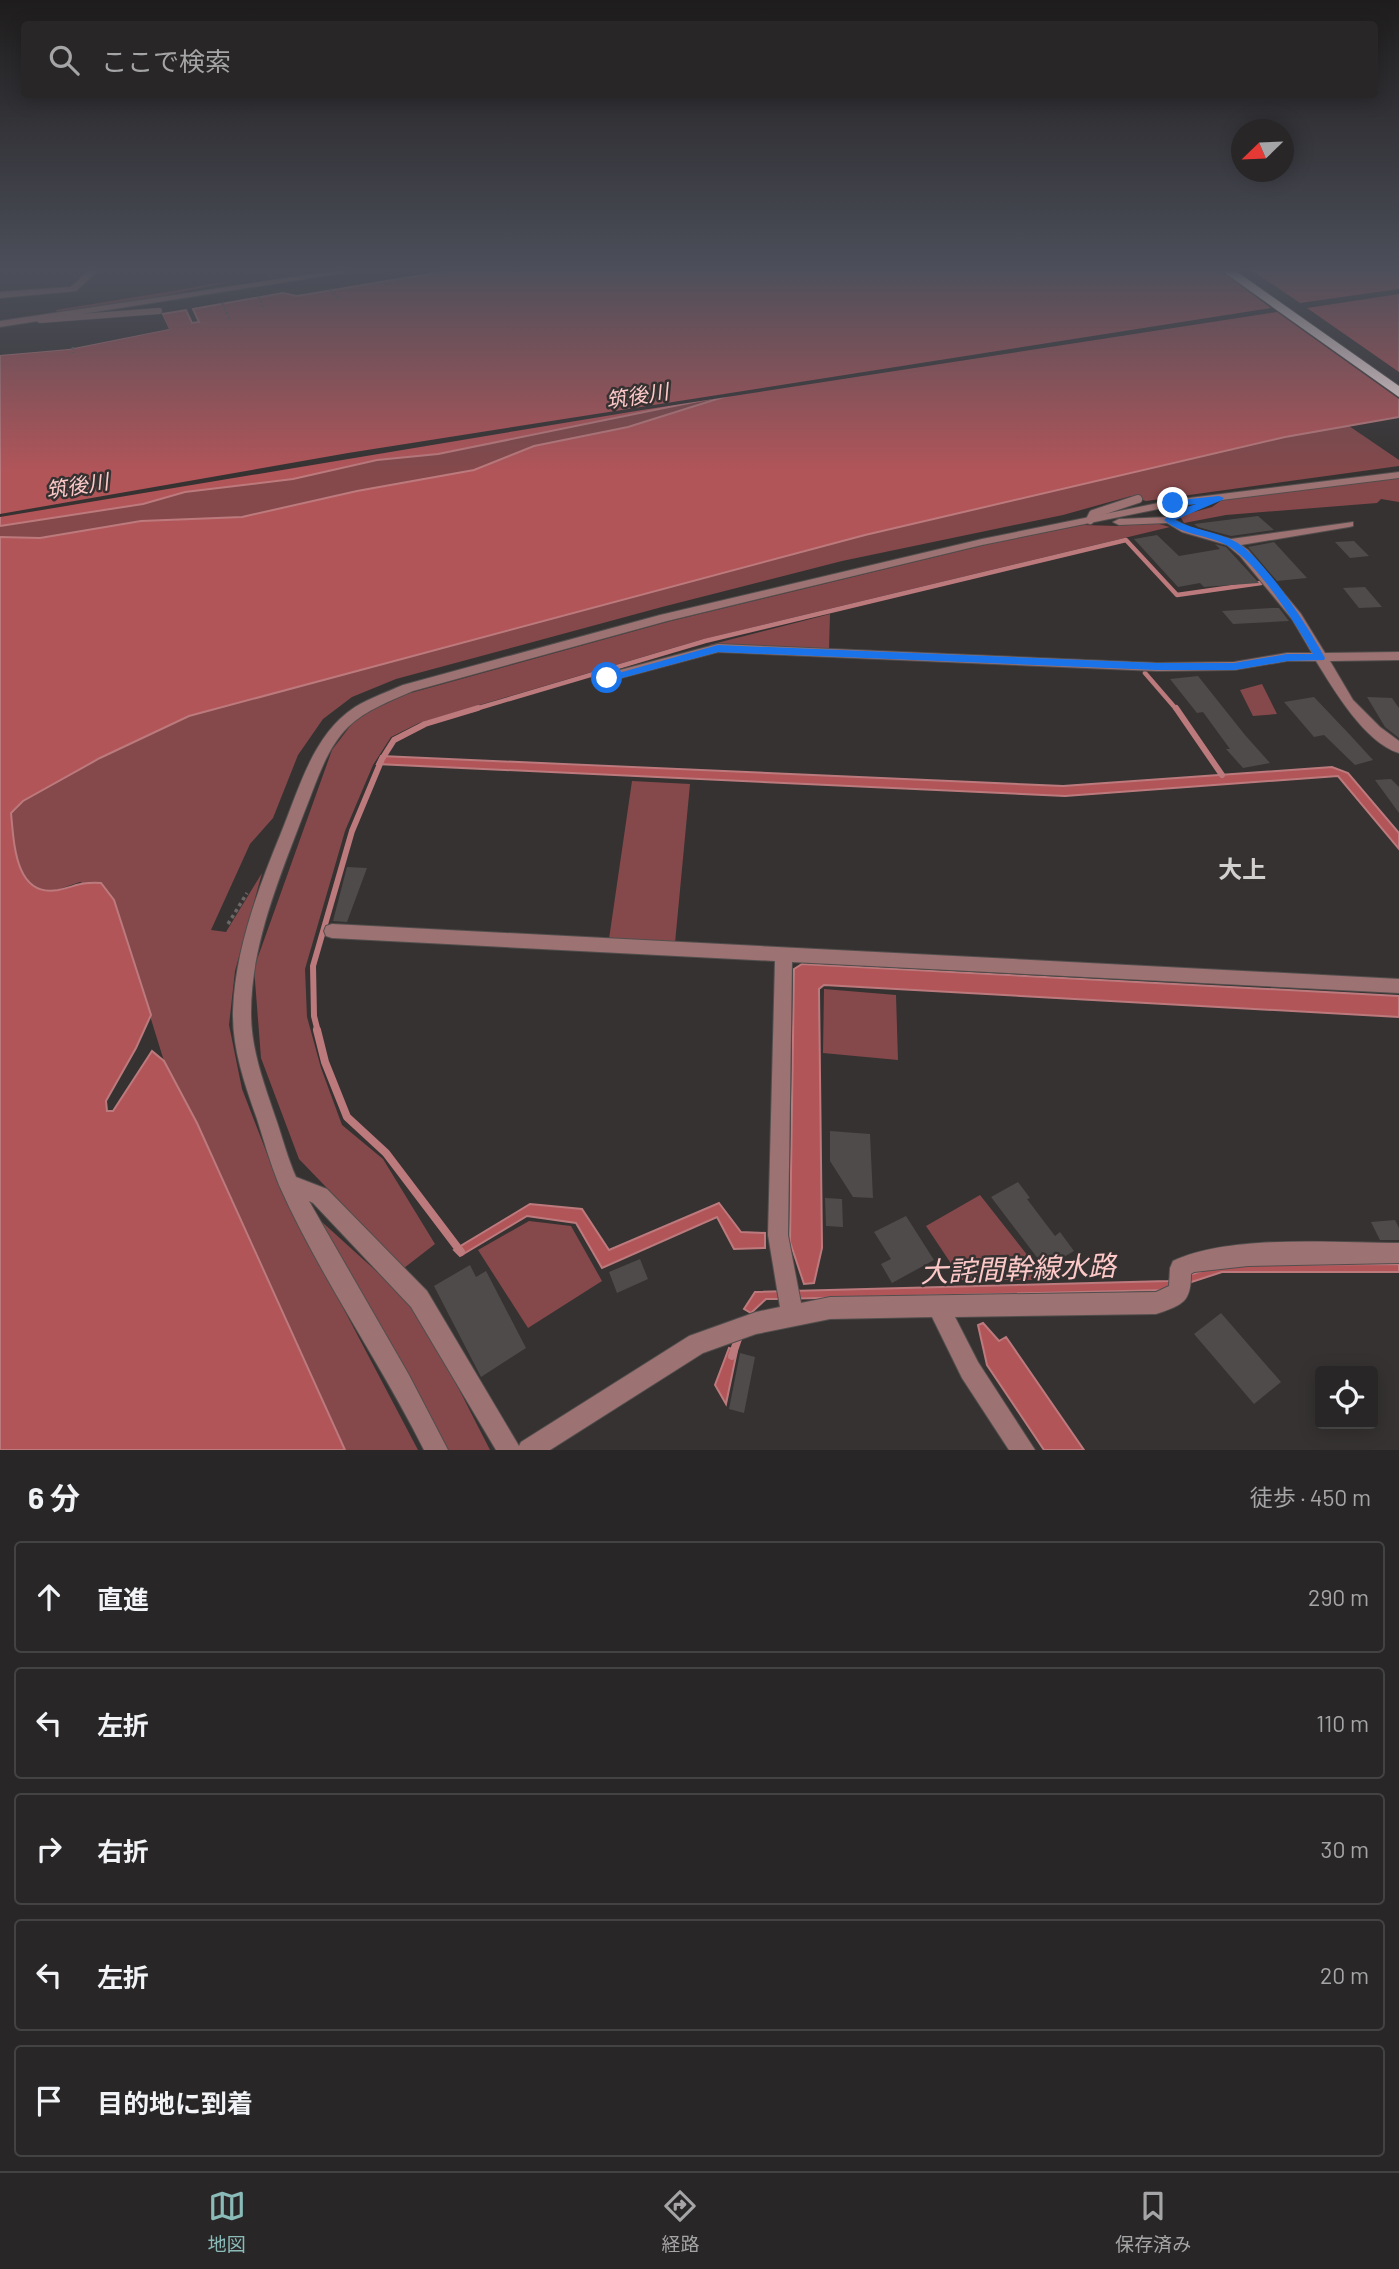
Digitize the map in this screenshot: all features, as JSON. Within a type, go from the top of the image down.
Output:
[{"type":"highway","points":[[1323,339],[1399,393]]},
{"type":"highway","points":[[1344,339],[1399,377]]},
{"type":"street","points":[[436,1450],[289,1184],[261,1107],[246,1053],[242,1012],[247,960],[282,848],[320,755],[334,731],[351,715],[376,699],[408,688],[664,618],[852,572],[1173,503],[1399,475]]},
{"type":"street","points":[[1169,520],[1176,514],[1219,498]]},
{"type":"street","points":[[1090,520],[1109,523],[1169,520],[1186,530],[1231,543],[1244,553],[1297,617],[1348,703],[1375,730],[1399,748]]},
{"type":"street","points":[[1231,543],[1349,524]]},
{"type":"street","points":[[607,678],[718,648],[1157,667],[1234,666],[1287,657],[1399,656]]},
{"type":"street","points":[[332,931],[1399,986]]},
{"type":"street","points":[[784,954],[778,1235],[790,1302]]},
{"type":"street","points":[[289,1184],[320,1196],[419,1299],[509,1450]]},
{"type":"street","points":[[528,1450],[664,1363],[729,1331],[756,1322],[790,1302],[830,1308],[1156,1303],[1171,1298],[1180,1291],[1180,1268],[1186,1262],[1232,1256],[1399,1253]]},
{"type":"street","points":[[938,1306],[970,1370],[1023,1450]]},
{"type":"lane","points":[[1090,520],[1093,514],[1138,499]]},
{"type":"path","points":[[73,347],[73,353]]},
{"type":"shaded area","points":[[743,390],[628,427],[534,446],[474,470],[357,491],[242,517],[141,521],[40,538],[0,537],[0,526],[143,504],[185,492],[293,479],[377,460],[438,454]]},
{"type":"shaded area","points":[[1349,426],[1399,460],[1399,466],[1146,501],[1131,496],[1063,515],[842,561],[396,679],[352,697],[323,719],[298,755],[273,818],[250,844],[211,930],[226,932],[262,873],[235,971],[229,1025],[242,1089],[281,1190],[418,1450],[345,1450],[197,1123],[164,1061],[114,900],[80,882],[52,891],[33,888],[21,870],[11,813],[23,801],[100,758],[189,716],[865,535],[1285,437]]},
{"type":"shaded area","points":[[1399,478],[1399,502],[1381,499],[1377,503],[1226,515],[1184,523],[1180,516],[1212,507],[1222,500]]},
{"type":"shaded area","points":[[1152,522],[1170,527],[700,640],[419,723],[391,737],[373,765],[345,831],[305,969],[307,1017],[321,1068],[342,1125],[383,1159],[435,1244],[404,1268],[299,1159],[261,1058],[254,968],[332,750],[357,717],[407,694],[671,621],[989,544],[1083,525],[1118,526]]},
{"type":"shaded area","points":[[830,614],[829,649],[709,645]]},
{"type":"shaded area","points":[[1262,684],[1277,714],[1253,716],[1240,690]]},
{"type":"shaded area","points":[[632,781],[690,784],[675,943],[609,939]]},
{"type":"shaded area","points":[[824,989],[896,995],[898,1060],[823,1053]]},
{"type":"shaded area","points":[[980,1195],[1047,1280],[962,1280],[926,1226]]},
{"type":"shaded area","points":[[529,1221],[571,1226],[602,1281],[528,1328],[478,1250]]},
{"type":"shaded area","points":[[322,1222],[418,1309],[490,1450],[447,1450]]},
{"type":"water","name":"筑後川","points":[[120,339],[1399,339],[1399,417],[1285,437],[865,535],[189,716],[100,758],[23,801],[11,813],[16,853],[25,877],[33,886],[44,890],[101,883],[114,900],[151,1015],[106,1101],[107,1111],[113,1111],[152,1051],[164,1061],[197,1123],[345,1450],[0,1450],[0,537],[40,538],[141,521],[242,517],[357,491],[474,470],[534,446],[628,427],[733,394],[438,454],[377,460],[293,479],[185,492],[143,504],[0,526],[0,355],[69,349]]},
{"type":"water","points":[[381,756],[1063,786],[1332,767],[1348,773],[1399,833],[1399,849],[1338,776],[1065,796],[377,764]]},
{"type":"water","points":[[802,964],[1399,996],[1399,1017],[824,985],[819,989],[822,1248],[814,1283],[804,1284],[790,1242],[794,969]]},
{"type":"water","points":[[719,1203],[741,1232],[765,1233],[765,1248],[734,1249],[717,1217],[602,1268],[576,1223],[527,1216],[460,1256],[454,1250],[530,1204],[582,1209],[609,1250]]},
{"type":"water","points":[[1399,1264],[1399,1272],[1222,1272],[1167,1290],[766,1299],[751,1313],[744,1309],[755,1292],[1168,1281],[1223,1265]]},
{"type":"water","points":[[983,1323],[999,1341],[1006,1337],[1084,1450],[1044,1450],[987,1365],[978,1325]]},
{"type":"water","points":[[729,1348],[737,1351],[726,1404],[715,1385]]},
{"type":"pier","points":[[102,339],[121,339],[69,349],[0,355],[0,352]]},
{"type":"pier","points":[[1076,339],[1104,339],[642,410],[0,517],[0,514],[348,453]]},
{"type":"pier","points":[[1314,339],[1351,339],[1399,372],[1399,399]]},
{"type":"building","points":[[1258,516],[1274,530],[1231,536],[1194,524]]},
{"type":"building","points":[[1157,535],[1179,556],[1220,549],[1215,544],[1226,547],[1259,583],[1204,587],[1200,583],[1178,587],[1134,539]]},
{"type":"building","points":[[1354,541],[1369,556],[1350,558],[1335,542]]},
{"type":"building","points":[[1274,542],[1307,578],[1277,581],[1248,547]]},
{"type":"building","points":[[1365,587],[1382,607],[1359,608],[1343,588]]},
{"type":"building","points":[[1279,608],[1289,621],[1233,624],[1222,611]]},
{"type":"building","points":[[1198,676],[1270,763],[1243,768],[1226,749],[1230,749],[1203,712],[1197,713],[1170,679]]},
{"type":"building","points":[[1314,697],[1373,760],[1355,765],[1324,735],[1314,737],[1284,702]]},
{"type":"building","points":[[1367,697],[1392,698],[1399,708],[1399,738],[1385,727]]},
{"type":"building","points":[[1391,779],[1399,787],[1399,813],[1375,780]]},
{"type":"building","points":[[347,867],[367,868],[347,922],[333,921]]},
{"type":"building","points":[[830,1131],[870,1134],[873,1198],[853,1197],[830,1161]]},
{"type":"building","points":[[1018,1182],[1030,1198],[1027,1199],[1055,1236],[1060,1232],[1074,1251],[1045,1268],[991,1197]]},
{"type":"building","points":[[825,1198],[842,1199],[843,1227],[826,1226]]},
{"type":"building","points":[[906,1216],[934,1260],[892,1283],[881,1264],[891,1259],[874,1232]]},
{"type":"building","points":[[1395,1220],[1399,1228],[1399,1240],[1380,1240],[1371,1222]]},
{"type":"building","points":[[640,1259],[648,1279],[617,1293],[609,1272]]},
{"type":"building","points":[[470,1265],[476,1277],[486,1271],[526,1348],[481,1377],[434,1286]]},
{"type":"building","points":[[1221,1313],[1281,1382],[1254,1404],[1194,1334]]},
{"type":"building","points":[[740,1353],[755,1357],[744,1413],[729,1409]]},
{"type":"waterway","points":[[472,710],[705,641],[1126,540],[1177,595],[1261,583]]},
{"type":"waterway","points":[[1145,673],[1177,710]]},
{"type":"waterway","points":[[318,1032],[314,1016],[313,966],[352,831],[382,759],[394,740],[425,724],[478,708]]},
{"type":"waterway","points":[[1176,708],[1222,775]]},
{"type":"waterway","points":[[317,1030],[325,1062],[347,1117],[386,1153],[461,1252]]},
{"type":"waterway","name":"大詫間幹線水路","points":[[732,1356],[739,1336]]},
{"type":"district","name":"大上","points":[[1242,868]]},
{"type":"route","points":[[607,678],[718,648],[1157,667],[1234,666],[1287,657],[1320,658],[1297,617],[1244,553],[1231,543],[1186,530],[1169,520],[1176,514],[1208,505],[1219,498],[1173,503]]}]
